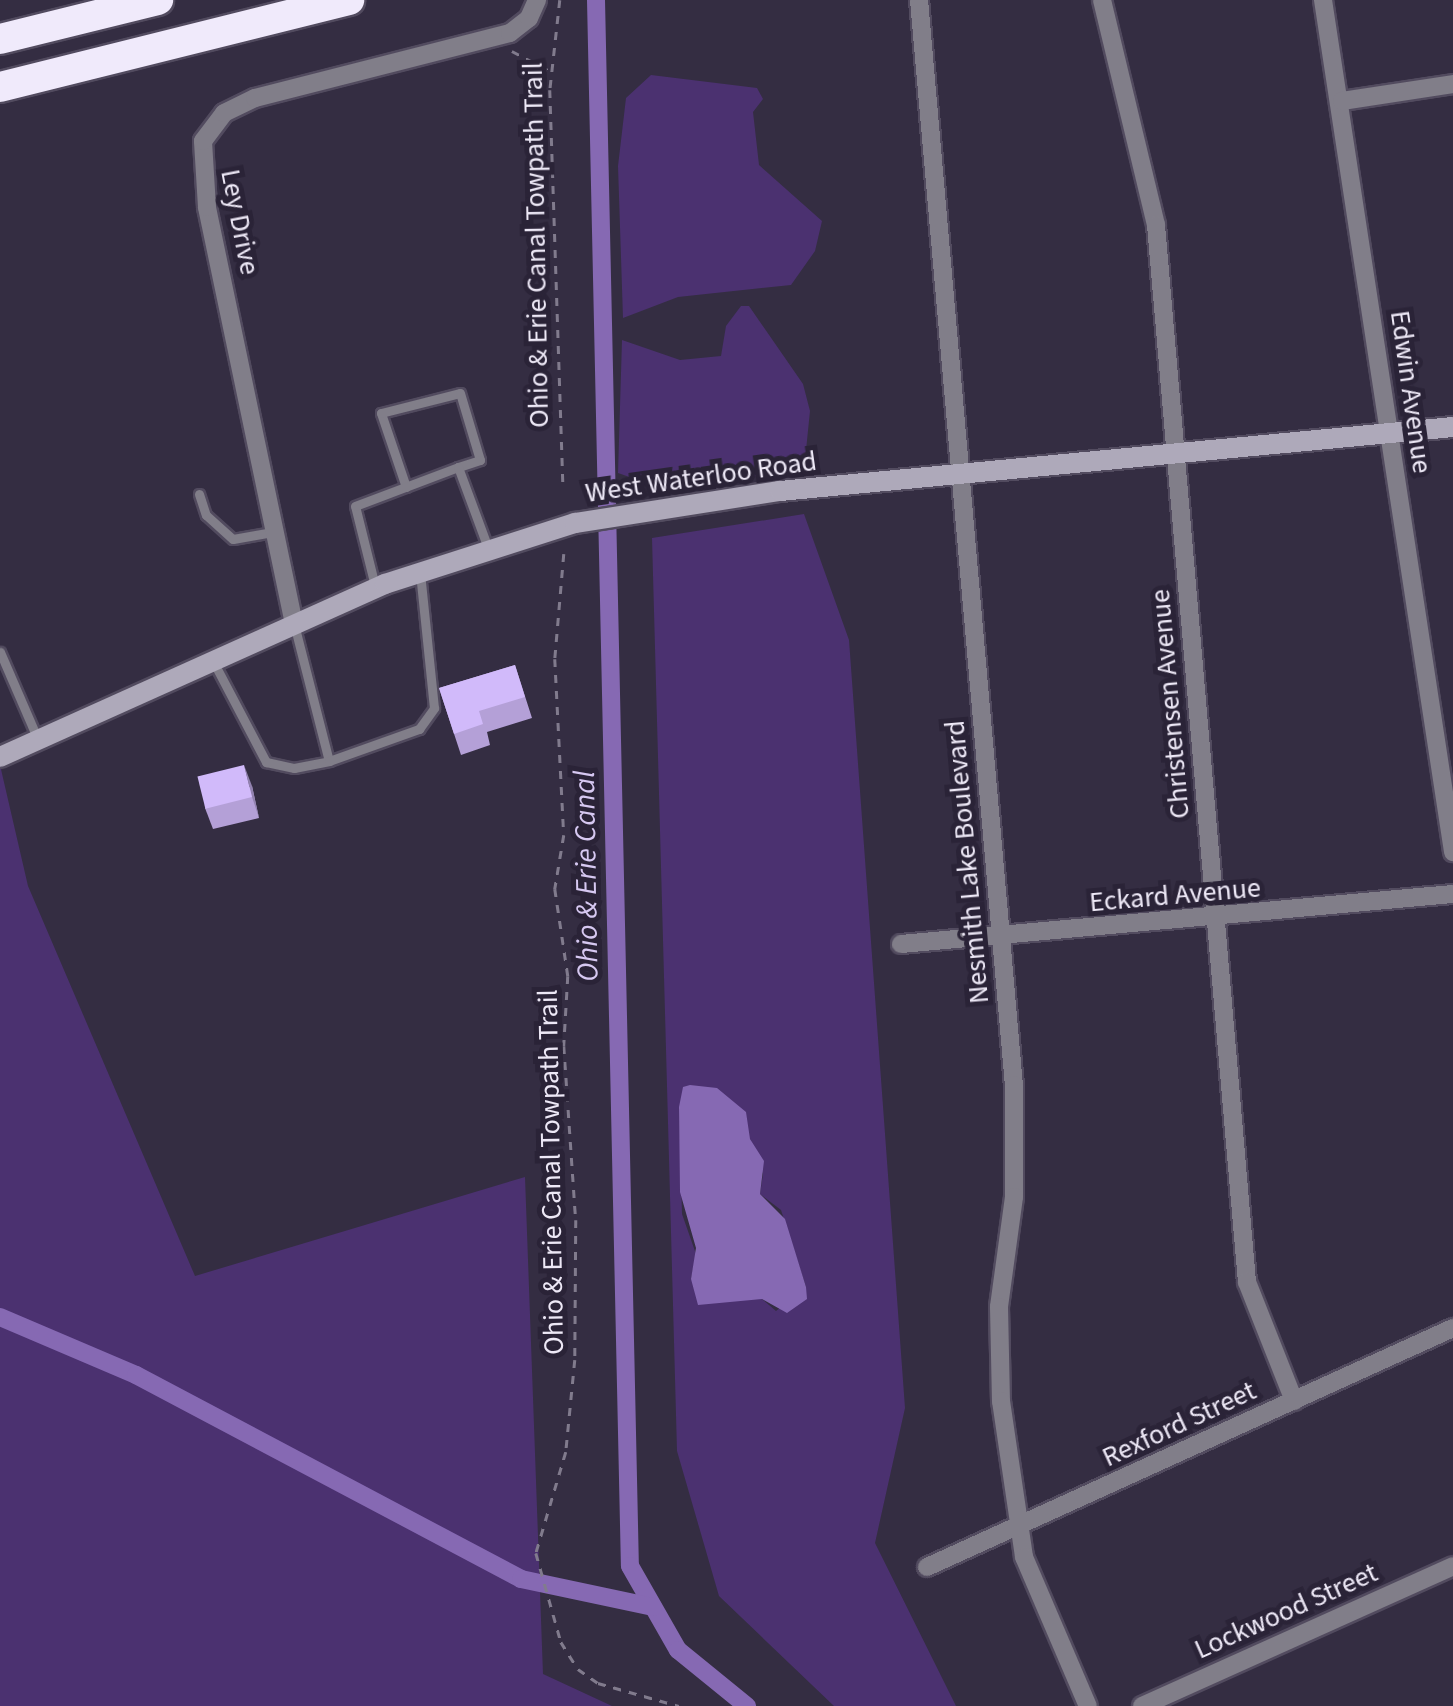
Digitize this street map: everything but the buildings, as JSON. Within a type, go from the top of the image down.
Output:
[{"type":"highway","points":[[0,39],[158,0]]},
{"type":"highway","points":[[0,87],[349,0]]},
{"type":"main road","name":"West Waterloo Road","points":[[0,757],[420,570],[575,523],[636,510],[1453,427]]},
{"type":"street","points":[[503,36],[529,18],[537,0]]},
{"type":"street","name":"Nesmith Lake Boulevard","points":[[919,0],[1016,1147],[997,1352],[1017,1526],[1034,1584],[1088,1706]]},
{"type":"street","name":"Christensen Avenue","points":[[1102,0],[1153,203],[1247,1282],[1294,1401]]},
{"type":"street","name":"Edwin Avenue","points":[[1323,0],[1342,101],[1388,436],[1453,852]]},
{"type":"street","name":"Ley Drive","points":[[294,624],[200,168],[203,141],[224,113],[254,98],[503,36]]},
{"type":"street","points":[[1342,101],[1453,84]]},
{"type":"street","name":"Eckard Avenue","points":[[901,944],[1001,938],[1453,894]]},
{"type":"street","name":"Rexford Street","points":[[927,1567],[1453,1328]]},
{"type":"street","name":"Lockwood Street","points":[[1142,1706],[1453,1566]]},
{"type":"lane","points":[[376,588],[354,506],[480,460],[460,394],[381,412],[406,486]]},
{"type":"lane","points":[[458,467],[488,548]]},
{"type":"lane","points":[[199,494],[206,515],[233,539],[272,532]]},
{"type":"lane","points":[[213,661],[266,762],[294,768],[329,761],[419,729],[434,708],[420,570]]},
{"type":"lane","points":[[294,624],[329,761]]},
{"type":"lane","points":[[0,652],[38,740]]},
{"type":"path","name":"Ohio & Erie Canal Towpath Trail","points":[[560,0],[550,71],[562,490]]},
{"type":"path","points":[[503,36],[519,58],[550,71]]},
{"type":"path","name":"Ohio & Erie Canal Towpath Trail","points":[[564,554],[555,659],[564,835],[555,889],[568,976],[574,1360],[566,1452],[538,1536],[537,1558],[561,1642],[570,1660],[598,1683],[680,1706]]},
{"type":"shaded area","points":[[651,75],[757,88],[763,99],[753,112],[759,165],[822,221],[815,251],[791,285],[678,297],[623,318],[618,166],[626,98]]},
{"type":"shaded area","points":[[741,306],[749,306],[803,384],[810,411],[804,470],[661,488],[618,473],[622,340],[680,360],[721,356],[726,326]]},
{"type":"shaded area","points":[[804,514],[849,640],[905,1408],[875,1543],[956,1706],[834,1706],[719,1596],[677,1451],[652,538]],"holes":[[[679,1107],[750,1139],[763,1174],[760,1194],[781,1210],[806,1287],[776,1311],[762,1299],[708,1300],[691,1279],[696,1254],[682,1214]]]},
{"type":"shaded area","points":[[0,765],[28,886],[195,1276],[525,1177],[543,1674],[612,1706],[0,1706]]},
{"type":"shaded area","points":[[683,1087],[717,1088],[746,1112],[750,1139],[764,1161],[760,1194],[785,1219],[806,1287],[807,1299],[787,1313],[762,1299],[698,1305],[691,1279],[696,1248],[680,1192],[679,1107]]},
{"type":"waterway","name":"Ohio & Erie Canal","points":[[596,0],[630,1566],[678,1650],[747,1706]]},
{"type":"waterway","points":[[0,1317],[136,1375],[521,1579],[653,1607]]}]
